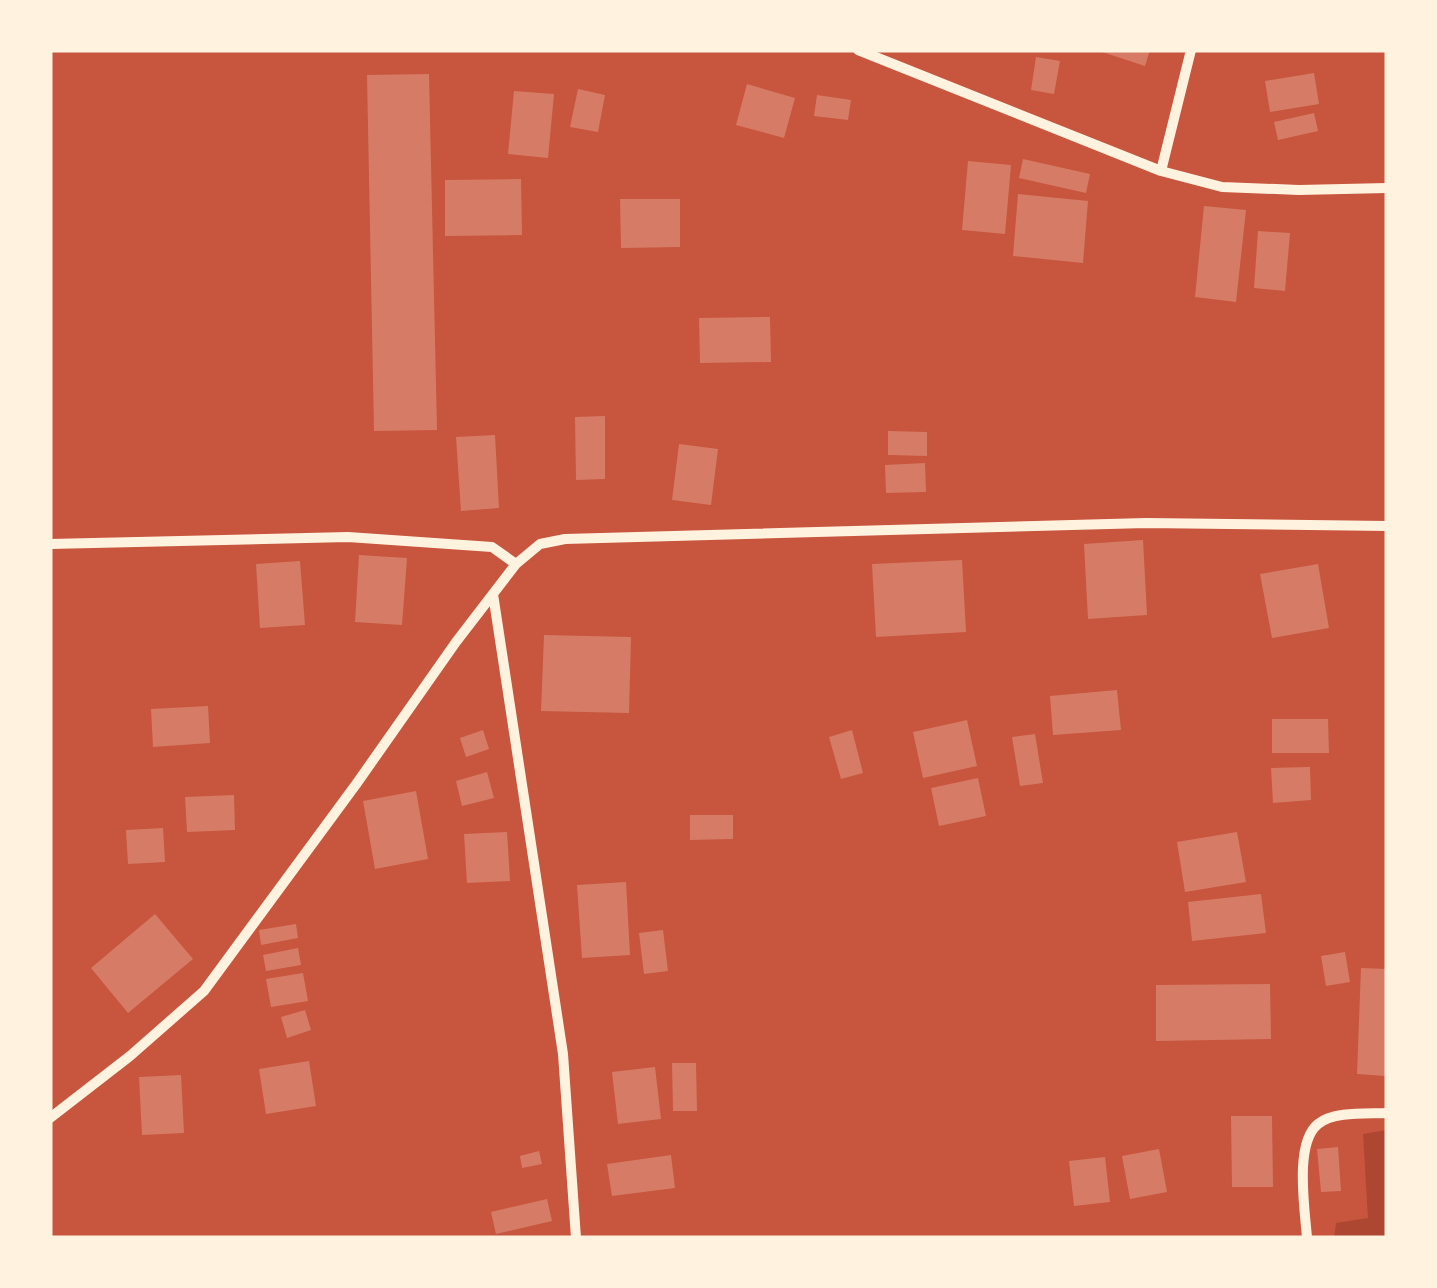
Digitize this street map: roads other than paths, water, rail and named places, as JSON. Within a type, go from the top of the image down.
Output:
[{"type":"street","points":[[858,50],[1161,172],[1222,187],[1387,188]]},
{"type":"street","points":[[1161,172],[1191,50]]},
{"type":"street","points":[[50,1118],[130,1056],[204,991],[493,594],[516,564],[540,544],[565,539],[1146,523],[1387,526]]},
{"type":"street","points":[[50,544],[348,538],[492,546],[516,564]]},
{"type":"street","points":[[493,594],[563,1054],[576,1238]]},
{"type":"street","points":[[1307,1238],[1306,1140],[1318,1124],[1336,1116],[1387,1113]]}]
